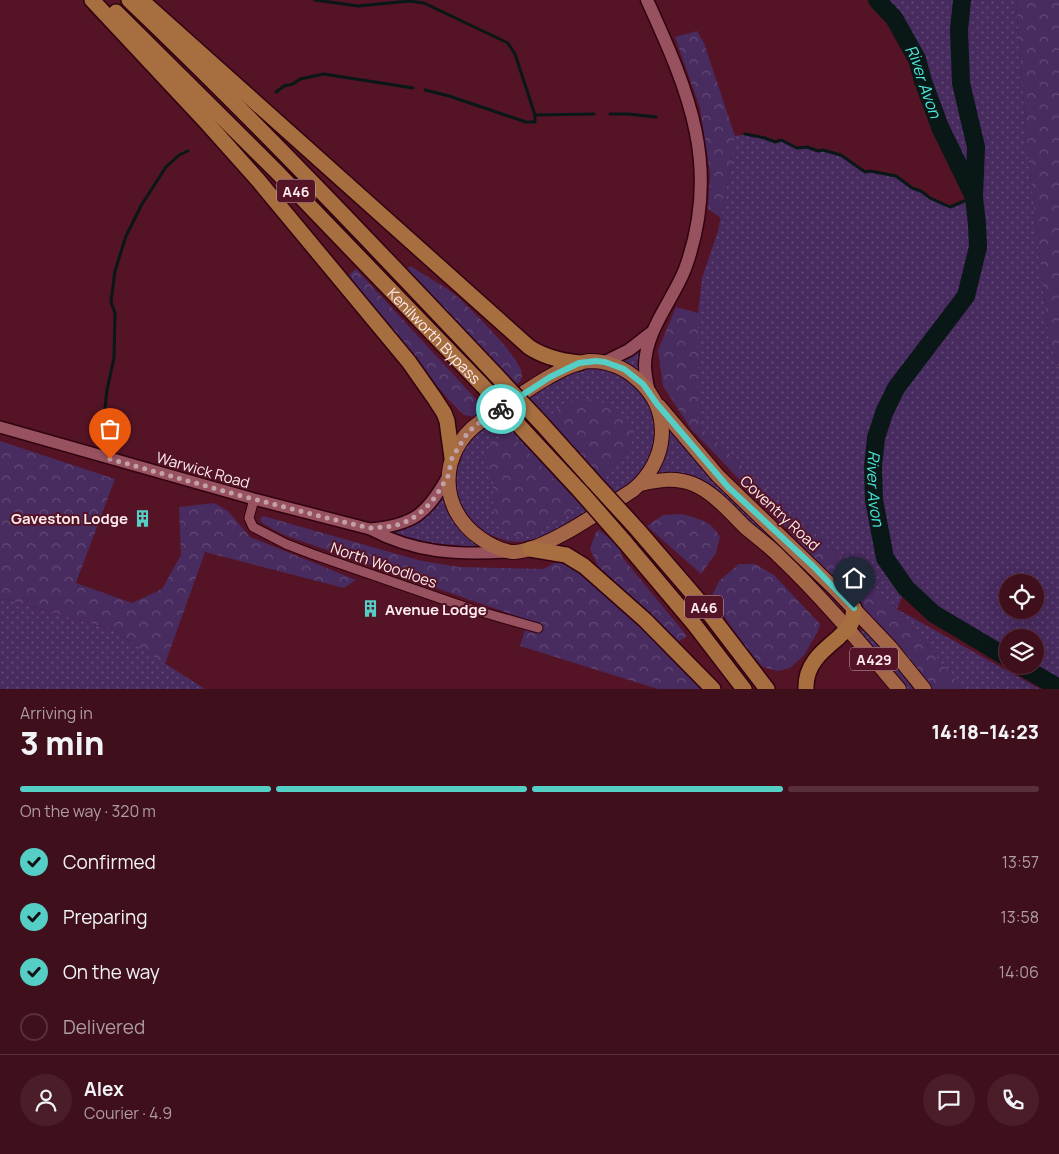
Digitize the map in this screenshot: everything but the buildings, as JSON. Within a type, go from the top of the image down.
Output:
[{"type":"highway","points":[[92,0],[258,180],[408,362],[440,406],[447,421],[452,458]]},
{"type":"highway","name":"Kenilworth Bypass","points":[[104,0],[276,170],[483,386],[624,541],[694,624],[744,689]]},
{"type":"highway","name":"Kenilworth Bypass","points":[[129,0],[259,128],[399,272],[541,423],[637,529],[705,608],[767,689]]},
{"type":"highway","points":[[141,0],[529,347],[550,358],[579,363]]},
{"type":"highway","points":[[530,549],[566,555],[584,566],[637,613],[713,689]]},
{"type":"highway","points":[[806,689],[806,679],[810,666],[815,659],[848,629],[852,623],[854,608]]},
{"type":"main road","points":[[647,0],[668,47],[686,96],[696,132],[701,172],[698,221],[691,249],[677,287],[652,331],[645,359],[645,373],[649,392]]},
{"type":"main road","points":[[652,331],[629,350],[605,362],[579,363],[550,377],[474,427],[462,440],[452,458],[448,476],[452,501],[458,515],[483,540],[498,548],[509,551],[530,549],[556,538],[641,484],[654,465],[659,451],[662,431],[657,404]]},
{"type":"main road","name":"Coventry Road","points":[[605,362],[632,374],[728,487],[813,566],[854,608],[890,647],[924,689]]},
{"type":"main road","name":"A429","points":[[641,484],[674,479],[693,484],[706,491],[778,555],[848,629],[899,689]]},
{"type":"street","name":"Warwick Road","points":[[0,426],[254,499],[370,528],[386,537],[410,545],[442,552],[470,554],[509,551]]},
{"type":"street","name":"Warwick Road","points":[[370,528],[394,526],[417,516],[431,503],[448,476]]},
{"type":"street","name":"North Woodloes","points":[[254,499],[250,518],[253,527],[295,548],[463,606],[538,628]]},
{"type":"green space","points":[[877,0],[1016,0],[1027,143],[1049,340],[1059,367],[1059,685],[1057,687],[1035,674],[1044,674],[1044,629],[999,629],[999,653],[934,614],[906,588],[897,609],[698,425],[698,313],[702,278],[718,231],[735,136],[751,136],[775,142],[781,140],[797,148],[807,147],[841,155],[865,172],[870,171],[896,176],[912,188],[950,207],[973,197],[940,127],[917,59],[894,18]]},
{"type":"green space","points":[[1016,0],[1059,0],[1059,367],[1049,340],[1027,143]]},
{"type":"green space","points":[[697,31],[704,43],[735,136],[721,218],[708,209],[710,173],[700,108],[675,37]]},
{"type":"green space","points":[[411,266],[454,294],[471,309],[505,346],[514,358],[522,376],[516,386],[405,270]]},
{"type":"green space","points":[[356,269],[486,410],[475,417],[464,415],[448,399],[380,317],[349,275]]},
{"type":"green space","points":[[676,307],[698,313],[698,425],[897,609],[963,689],[930,689],[894,641],[691,429],[663,386],[658,350]]},
{"type":"green space","points":[[642,348],[640,374],[619,362]]},
{"type":"green space","points":[[586,367],[605,369],[625,377],[645,396],[653,413],[656,430],[654,451],[645,468],[633,482],[551,533],[537,539],[519,542],[508,541],[485,533],[468,517],[461,506],[455,486],[458,459],[472,433],[561,375]]},
{"type":"green space","points":[[582,399],[599,401],[605,404],[634,426],[633,440],[626,452],[601,479],[597,477],[546,418],[564,405]]},
{"type":"green space","points":[[667,425],[731,500],[791,556],[839,606],[839,609],[726,502],[655,476]]},
{"type":"green space","points":[[510,434],[579,506],[556,522],[520,538],[505,532],[496,520],[493,504],[493,482],[485,455],[491,444]]},
{"type":"green space","points":[[0,441],[115,479],[76,583],[132,603],[162,589],[181,555],[179,507],[214,503],[228,511],[250,537],[356,580],[344,588],[205,552],[165,664],[111,629],[0,598]]},
{"type":"green space","points":[[443,495],[451,518],[466,536],[479,547],[420,540],[386,531]]},
{"type":"green space","points":[[682,514],[709,524],[720,537],[716,553],[701,574],[647,526],[663,515]]},
{"type":"green space","points":[[263,516],[418,560],[459,567],[544,569],[558,561],[584,574],[645,628],[705,689],[658,689],[520,646],[528,620],[284,535],[262,523],[260,519]]},
{"type":"green space","points":[[599,530],[619,546],[622,557],[687,636],[676,643],[598,566],[590,549],[596,532]]},
{"type":"green space","points":[[739,564],[755,564],[774,575],[820,624],[804,655],[790,668],[778,671],[763,667],[746,648],[711,598],[719,581]]},
{"type":"green space","points":[[0,598],[111,629],[205,689],[0,689]]},
{"type":"green space","points":[[897,609],[999,666],[999,674],[1013,674],[1040,689],[963,689]]},
{"type":"green space","points":[[862,630],[880,647],[913,689],[906,689],[860,635]]},
{"type":"waterway","points":[[315,0],[358,6],[410,1],[424,3],[508,43],[515,54],[535,115]]},
{"type":"waterway","name":"River Avon","points":[[877,0],[894,18],[917,59],[940,127],[974,197]]},
{"type":"waterway","name":"River Avon","points":[[962,0],[959,30],[961,83],[976,147],[974,197],[978,247],[966,296],[896,388],[884,413],[876,438],[873,467],[874,500],[885,558],[906,588],[934,614],[999,653]]},
{"type":"waterway","points":[[276,92],[300,79],[324,74],[413,88]]},
{"type":"waterway","points":[[425,90],[449,96],[526,122],[535,122],[535,115],[594,114]]},
{"type":"waterway","points":[[610,114],[656,117]]},
{"type":"waterway","points":[[745,134],[775,142],[781,140],[797,148],[807,147],[841,155],[865,172],[870,171],[896,176],[912,188],[950,207],[974,197]]},
{"type":"waterway","points":[[102,435],[107,390],[114,358],[115,313],[111,302],[115,271],[126,236],[142,204],[166,167],[179,155],[188,151]]},
{"type":"waterway","name":"River Avon","points":[[1035,674],[1059,688]]},
{"type":"way so far","points":[[110,459],[331,519],[370,528],[394,526],[417,516],[431,503],[448,476],[448,467],[452,458],[468,432],[501,409]]},
{"type":"place","name":"Gaveston Lodge","points":[[142,518]]},
{"type":"place","name":"Avenue Lodge","points":[[371,609]]},
{"type":"route","points":[[501,409],[550,377],[579,363],[605,362],[624,369],[643,384],[657,404],[728,487],[813,566],[854,608]]}]
